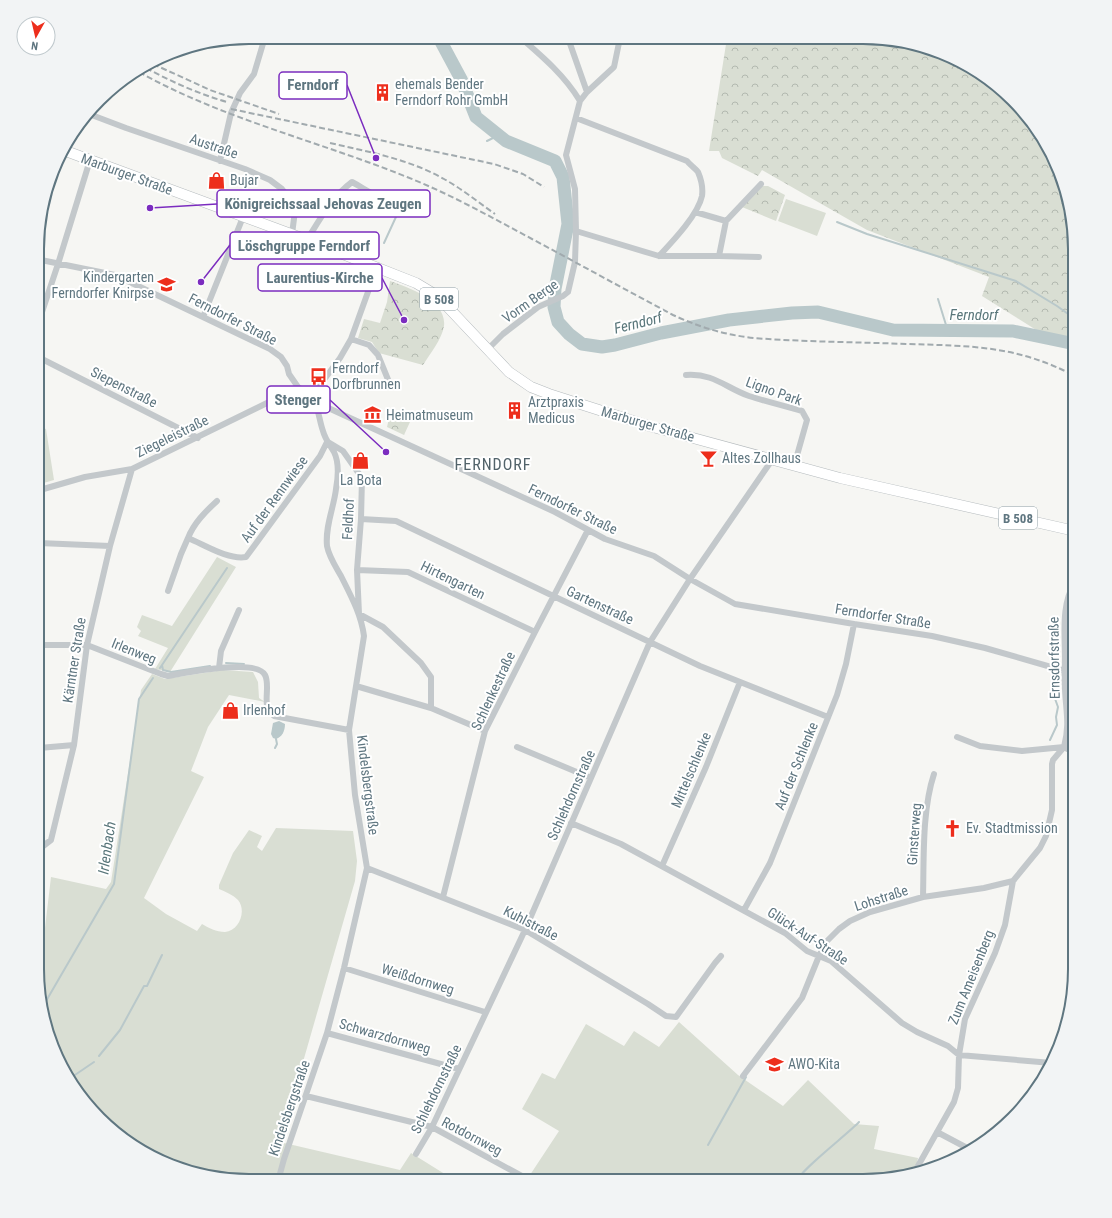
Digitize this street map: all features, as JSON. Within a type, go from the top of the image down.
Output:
[{"type":"main road","name":"Marburger Straße","points":[[68,152],[292,234],[416,283],[431,292],[444,303],[509,372],[531,387],[650,426],[794,466],[935,500],[1068,529]]},
{"type":"street","points":[[220,161],[231,114],[240,93],[254,74],[263,44]]},
{"type":"street","points":[[528,44],[556,69],[572,88],[580,101],[587,92],[614,67],[619,44]]},
{"type":"street","points":[[570,44],[587,92]]},
{"type":"street","name":"Vorm Berge","points":[[488,349],[502,334],[538,307],[563,296],[568,292],[575,262],[576,231],[575,189],[566,155],[580,101]]},
{"type":"street","name":"Austraße","points":[[93,116],[245,169],[270,180],[282,189],[293,203],[296,211],[292,234]]},
{"type":"street","points":[[576,118],[687,161],[697,171],[702,183],[702,196],[695,212],[678,235],[659,256]]},
{"type":"street","points":[[44,304],[58,264],[90,160]]},
{"type":"street","points":[[307,240],[323,213],[343,189],[352,182],[372,192],[375,196],[390,202]]},
{"type":"street","points":[[719,256],[726,221],[761,184]]},
{"type":"street","points":[[695,212],[726,221]]},
{"type":"street","points":[[203,317],[243,217]]},
{"type":"street","points":[[576,231],[659,256],[759,257]]},
{"type":"street","name":"Ferndorfer Straße","points":[[44,261],[115,275],[270,349],[281,357],[287,366],[289,374],[298,387],[324,406],[555,512],[605,539],[654,556],[690,579],[736,604],[932,636],[985,648],[1065,670]]},
{"type":"street","points":[[312,396],[340,358],[351,339],[377,268]]},
{"type":"street","points":[[351,339],[369,345],[378,356],[389,382]]},
{"type":"street","name":"Siepenstraße","points":[[44,360],[198,438]]},
{"type":"street","name":"Ligno Park","points":[[686,375],[697,374],[718,380],[747,395],[802,411],[807,420],[794,466]]},
{"type":"street","name":"Ziegeleistraße","points":[[44,489],[85,477],[132,469],[267,403],[300,394],[312,396]]},
{"type":"street","name":"Kindelsbergstraße","points":[[280,1174],[327,1033],[344,968],[367,868],[356,795],[349,730],[364,636],[363,625],[332,561],[328,546],[327,530],[336,488],[337,465],[335,454],[327,442],[318,408],[312,396]]},
{"type":"street","name":"Feldhof","points":[[327,442],[342,451],[362,478],[361,519],[357,570],[359,614]]},
{"type":"street","name":"Auf der Rennwiese","points":[[188,538],[225,554],[238,558],[246,557],[320,456],[327,442]]},
{"type":"street","name":"Schlehdornstraße","points":[[416,1154],[432,1127],[525,930],[650,642],[690,579],[772,460]]},
{"type":"street","name":"Kärntner Straße","points":[[44,845],[51,840],[74,745],[86,645],[110,546],[132,469]]},
{"type":"street","points":[[168,591],[181,554],[194,526],[208,509],[217,501]]},
{"type":"street","name":"Gartenstraße","points":[[361,519],[396,521],[700,666],[828,717]]},
{"type":"street","name":"Schlenkestraße","points":[[443,897],[485,731],[588,530]]},
{"type":"street","points":[[44,543],[110,546]]},
{"type":"street","name":"Hirtengarten","points":[[357,570],[408,572],[535,632]]},
{"type":"street","name":"Ernsdorfstraße","points":[[1064,747],[1068,727],[1065,690],[1065,613],[1068,597]]},
{"type":"street","points":[[219,668],[220,651],[239,610]]},
{"type":"street","points":[[359,614],[383,627],[421,663],[431,677],[430,708]]},
{"type":"street","name":"Auf der Schlenke","points":[[744,910],[770,863],[837,695],[846,664],[854,624]]},
{"type":"street","name":"Irlenweg","points":[[44,645],[86,645],[168,676],[219,668],[254,668],[262,671],[266,676],[268,708],[274,716],[349,730]]},
{"type":"street","name":"Mittelschlenke","points":[[662,866],[706,767],[740,682]]},
{"type":"street","points":[[356,686],[430,708],[485,731]]},
{"type":"street","points":[[956,738],[980,746],[1008,750],[1022,751],[1064,747],[1068,749]]},
{"type":"street","points":[[44,748],[74,745]]},
{"type":"street","name":"Zum Ameisenberg","points":[[918,1166],[954,1102],[958,1088],[959,1055],[964,1019],[995,953],[1005,925],[1013,881],[1040,848],[1046,836],[1052,810],[1052,764],[1053,760],[1064,747]]},
{"type":"street","points":[[517,748],[591,778]]},
{"type":"street","name":"Ginsterweg","points":[[923,897],[924,843],[930,786],[934,774]]},
{"type":"street","name":"Glück-Auf-Straße","points":[[571,823],[621,844],[785,933],[807,951],[831,961],[902,1023],[917,1032],[948,1046],[959,1055]]},
{"type":"street","name":"Kuhlstraße","points":[[367,868],[525,930],[666,1016],[676,1017],[721,956]]},
{"type":"street","name":"Lohstraße","points":[[743,1076],[802,998],[826,942],[839,929],[850,921],[870,912],[923,897],[984,888],[1013,881]]},
{"type":"street","name":"Weißdornweg","points":[[344,968],[485,1012]]},
{"type":"street","name":"Schwarzdornweg","points":[[327,1033],[459,1069]]},
{"type":"street","points":[[959,1055],[1046,1062]]},
{"type":"street","name":"Rotdornweg","points":[[306,1096],[432,1127],[518,1174]]},
{"type":"street","points":[[937,1132],[966,1147]]},
{"type":"green space","points":[[726,44],[877,44],[916,51],[942,60],[966,71],[988,86],[1008,104],[1026,124],[1041,146],[1057,183],[1064,209],[1068,235],[1068,348],[982,296],[989,277],[867,230],[762,170],[758,176],[722,158],[719,151],[709,151]]},
{"type":"green space","points":[[762,186],[768,186],[785,195],[776,221],[742,207]]},
{"type":"green space","points":[[786,199],[826,213],[817,236],[778,221]]},
{"type":"green space","points":[[390,281],[425,296],[440,309],[443,317],[443,331],[423,365],[379,353],[372,342],[358,338],[364,319],[380,323],[387,302]]},
{"type":"green space","points":[[390,414],[410,422],[404,435],[387,427]]},
{"type":"green space","points":[[44,428],[46,429],[54,480],[44,483]]},
{"type":"green space","points":[[217,557],[236,567],[170,672],[155,669],[168,648],[138,636],[141,631],[137,627],[142,615],[172,626]]},
{"type":"green space","points":[[223,670],[253,672],[258,682],[259,698],[265,702],[229,695],[208,727],[191,771],[204,777],[144,898],[166,914],[197,931],[202,924],[219,931],[230,931],[238,924],[240,920],[242,915],[241,904],[227,892],[219,889],[219,885],[233,853],[249,830],[262,836],[257,847],[262,851],[276,828],[353,831],[357,861],[355,881],[280,1142],[400,1170],[411,1153],[445,1174],[235,1174],[196,1167],[158,1153],[146,1147],[124,1132],[104,1114],[86,1094],[71,1072],[60,1048],[51,1022],[44,983],[44,936],[51,877],[106,889],[111,882],[141,690],[152,674],[165,679]]},
{"type":"green space","points":[[679,1022],[738,1075],[783,1106],[808,1080],[854,1124],[879,1126],[874,1149],[918,1158],[916,1167],[877,1174],[531,1174],[559,1131],[522,1109],[542,1073],[555,1079],[586,1024],[624,1046],[634,1031],[659,1047]]},
{"type":"shaded area","points":[[279,721],[285,724],[285,727],[281,735],[276,739],[273,738],[271,734],[273,723]]},
{"type":"waterway","name":"Ferndorf","points":[[442,44],[461,79],[476,117],[506,141],[555,161],[563,177],[568,224],[555,289],[554,307],[558,322],[569,334],[582,344],[602,347],[661,333],[729,320],[792,313],[818,312],[893,330],[1013,331],[1068,343]]},
{"type":"waterway","name":"Irlenbach","points":[[487,141],[499,135]]},
{"type":"waterway","name":"Irlenbach","points":[[384,243],[401,206]]},
{"type":"waterway","points":[[837,222],[867,234],[1016,281],[1068,314]]},
{"type":"waterway","points":[[938,299],[946,325],[951,331]]},
{"type":"waterway","name":"Irlenbach","points":[[160,668],[227,568]]},
{"type":"waterway","points":[[226,663],[244,664]]},
{"type":"waterway","points":[[162,665],[163,670],[171,672],[210,666]]},
{"type":"waterway","name":"Irlenbach","points":[[47,1000],[114,884],[139,699],[153,678]]},
{"type":"waterway","points":[[1050,740],[1057,725],[1056,717],[1058,707],[1054,696]]},
{"type":"waterway","points":[[275,748],[277,744],[276,739]]},
{"type":"waterway","points":[[99,1056],[120,1030],[144,986],[147,986],[162,955]]},
{"type":"waterway","points":[[74,1076],[94,1062]]},
{"type":"waterway","points":[[708,1145],[746,1077]]},
{"type":"waterway","points":[[802,1174],[859,1122]]},
{"type":"railway","points":[[157,66],[210,90],[279,114]]},
{"type":"railway","points":[[149,70],[186,87],[227,102]]},
{"type":"railway","points":[[142,74],[171,89],[204,103],[271,129],[373,164],[455,198],[673,315],[702,327],[722,333],[754,338],[951,345],[992,349],[1033,358],[1068,373]]},
{"type":"railway","points":[[231,109],[494,164],[523,174],[544,187]]},
{"type":"railway","points":[[330,143],[403,161],[431,172],[457,187],[495,214]]},
{"type":"place","name":"ehemals Bender Ferndorf Rohr GmbH","points":[[382,92]]},
{"type":"place","name":"Ferndorf","points":[[376,158]]},
{"type":"place","name":"Bujar","points":[[217,180]]},
{"type":"place","name":"Königreichssaal Jehovas Zeugen","points":[[150,208]]},
{"type":"place","name":"Löschgruppe Ferndorf","points":[[201,282]]},
{"type":"place","name":"Kindergarten Ferndorfer Knirpse","points":[[167,285]]},
{"type":"place","name":"Laurentius-Kirche","points":[[404,320]]},
{"type":"place","name":"Ferndorf Dorfbrunnen","points":[[319,376]]},
{"type":"place","name":"Arztpraxis Medicus","points":[[515,410]]},
{"type":"place","name":"Heimatmuseum","points":[[373,415]]},
{"type":"place","name":"Stenger","points":[[386,452]]},
{"type":"place","name":"Altes Zollhaus","points":[[709,458]]},
{"type":"place","name":"La Bota","points":[[361,460]]},
{"type":"place","name":"Irlenhof","points":[[230,710]]},
{"type":"place","name":"Ev. Stadtmission","points":[[953,828]]},
{"type":"place","name":"AWO-Kita","points":[[775,1064]]},
{"type":"district","name":"FERNDORF","points":[[493,464]]}]
